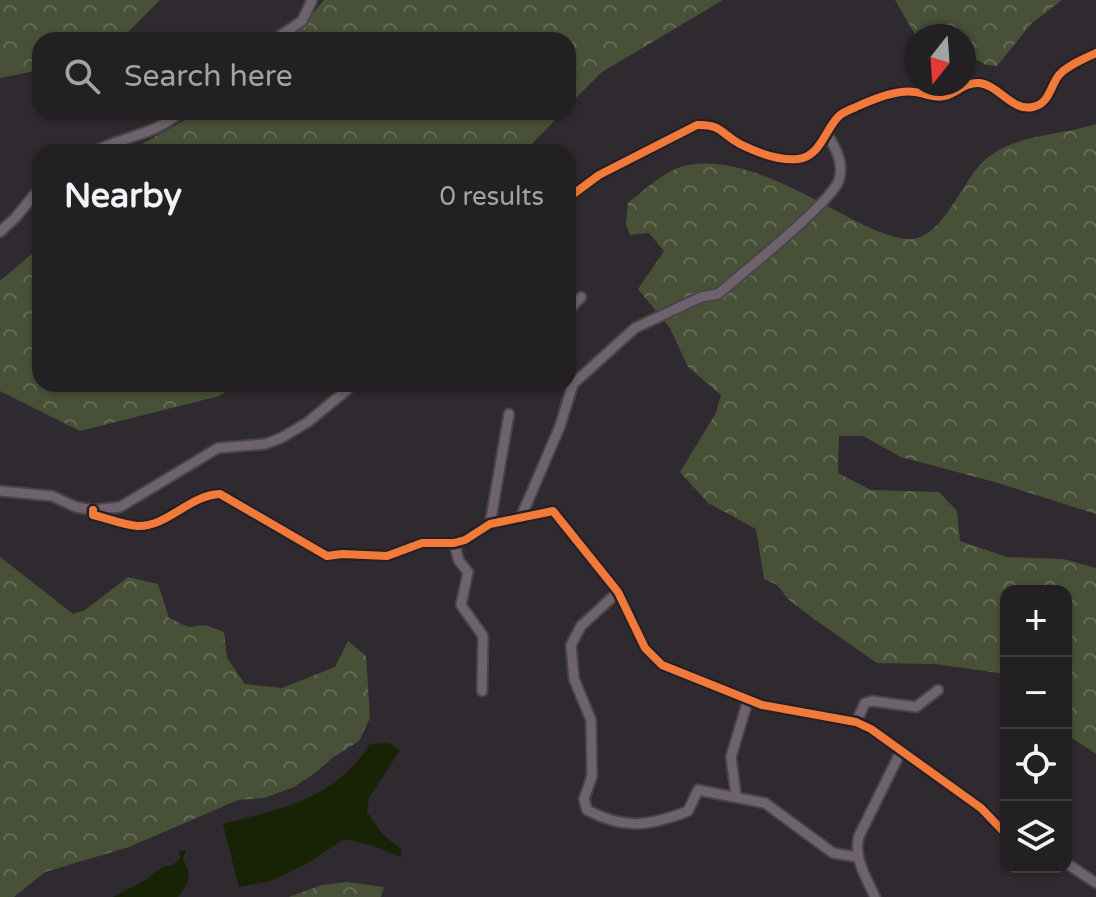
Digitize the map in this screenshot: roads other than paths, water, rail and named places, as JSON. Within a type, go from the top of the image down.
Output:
[{"type":"street","points":[[286,32],[302,21],[312,0]]},
{"type":"street","points":[[576,192],[599,175],[697,125],[709,124],[720,128],[737,143],[784,159],[809,156],[839,116],[855,107],[911,91],[947,96],[968,84],[979,83],[1014,103],[1029,108],[1037,106],[1044,103],[1063,72],[1096,53]]},
{"type":"street","points":[[112,144],[151,132],[172,120]]},
{"type":"street","points":[[576,379],[635,328],[701,297],[718,294],[833,194],[841,166],[838,152],[827,134]]},
{"type":"street","points":[[0,232],[32,198]]},
{"type":"street","points":[[576,302],[581,297]]},
{"type":"street","points":[[0,491],[52,496],[76,507],[93,510],[120,507],[218,448],[265,444],[281,438],[308,422],[344,392]]},
{"type":"street","points":[[521,517],[560,426],[569,392]]},
{"type":"street","points":[[490,524],[509,414]]},
{"type":"street","points":[[93,510],[93,515],[136,526],[146,525],[200,497],[220,494],[327,556],[387,556],[422,543],[454,543],[465,540],[490,524],[553,511],[561,517],[618,592],[653,658],[673,672],[748,700],[856,722],[981,808],[1000,828]]},
{"type":"street","points":[[454,543],[459,561],[468,572],[461,605],[483,636],[482,691]]},
{"type":"street","points":[[618,592],[581,626],[571,645],[574,679],[591,720],[592,776],[584,799],[587,810],[608,822],[635,825],[664,820],[688,811],[698,790],[736,795],[765,803],[833,853],[857,857]]},
{"type":"street","points":[[856,722],[865,703],[872,701],[916,707],[938,690]]},
{"type":"street","points":[[736,795],[731,757],[748,700]]},
{"type":"street","points":[[875,897],[857,857],[859,836],[901,751]]},
{"type":"street","points":[[1072,867],[1096,883]]}]
